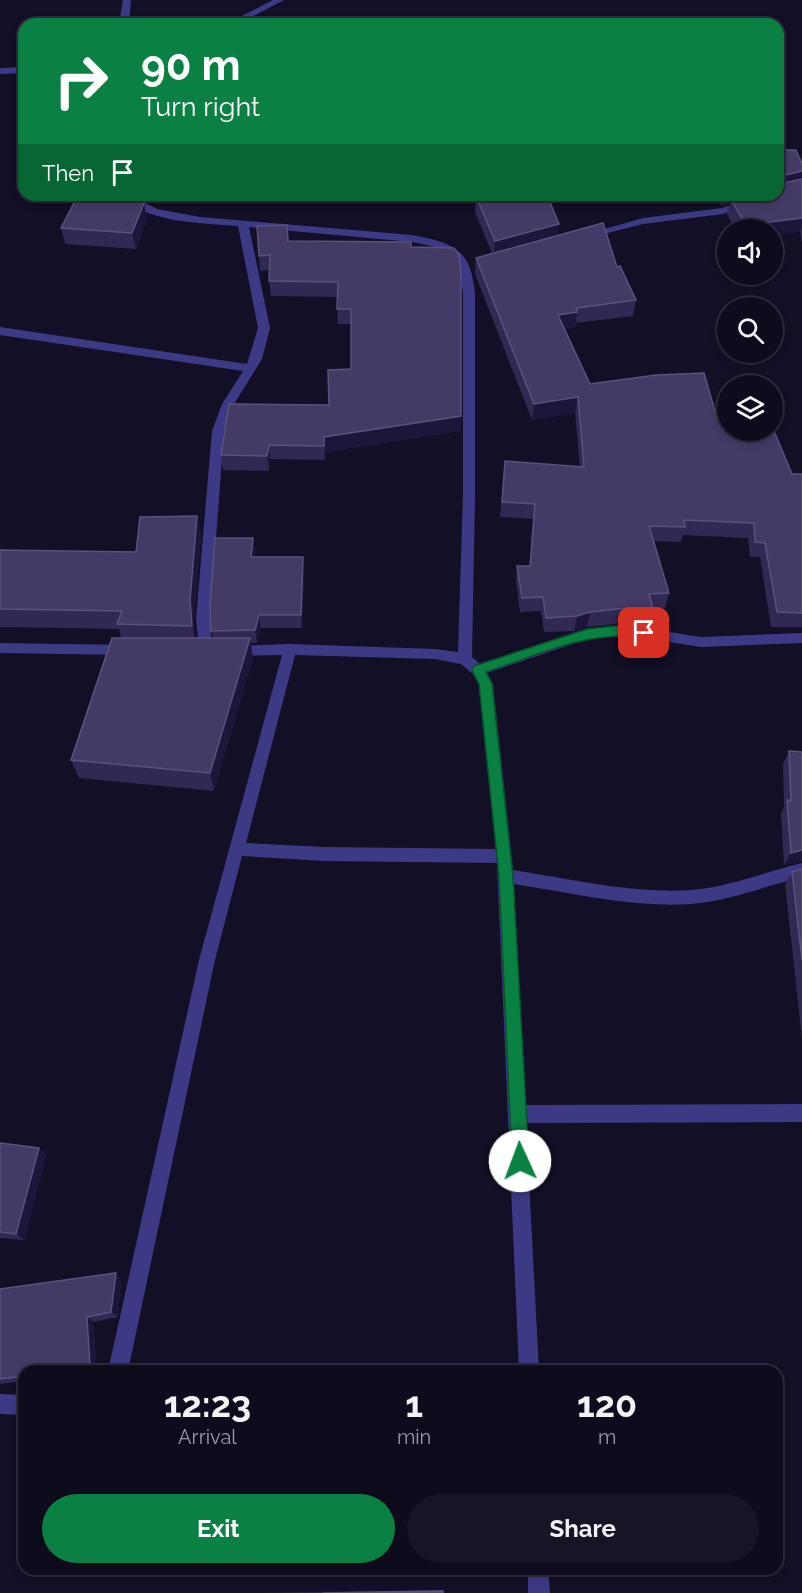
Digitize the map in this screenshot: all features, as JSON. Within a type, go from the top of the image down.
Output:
[{"type":"street","points":[[125,18],[127,0]]},
{"type":"street","points":[[243,18],[280,0]]},
{"type":"street","points":[[0,71],[18,70]]},
{"type":"street","points":[[133,201],[154,212],[200,220],[373,234],[430,242],[457,256],[472,269],[469,294],[472,664],[486,684],[502,856],[506,876],[519,1114],[529,1365]]},
{"type":"street","points":[[572,240],[643,222],[723,212],[755,201]]},
{"type":"street","points":[[243,223],[264,328],[256,359],[228,404],[218,431],[199,652],[290,650],[435,654],[472,664],[587,634],[624,630],[701,642],[802,638]]},
{"type":"street","points":[[0,331],[251,368]]},
{"type":"street","points":[[0,648],[135,650]]},
{"type":"street","points":[[119,1365],[207,960],[290,650]]},
{"type":"street","points":[[236,849],[324,854],[502,856]]},
{"type":"street","points":[[506,876],[634,894],[679,896],[712,894],[802,870]]},
{"type":"street","points":[[519,1114],[802,1113]]},
{"type":"street","points":[[0,1404],[18,1405]]},
{"type":"street","points":[[538,1575],[539,1593]]},
{"type":"building","points":[[784,150],[796,150],[802,164],[802,171],[784,175]]},
{"type":"building","points":[[802,179],[802,218],[783,220],[742,219],[732,201],[784,201],[784,183]]},
{"type":"building","points":[[75,201],[144,203],[132,233],[61,228]]},
{"type":"building","points":[[478,201],[549,201],[559,224],[495,241]]},
{"type":"building","points":[[603,223],[617,267],[620,266],[636,300],[577,308],[577,312],[558,315],[590,384],[656,375],[704,373],[717,418],[717,441],[778,441],[792,474],[802,474],[802,613],[777,612],[765,543],[755,542],[754,523],[684,520],[685,527],[649,526],[669,593],[649,594],[653,609],[627,608],[590,612],[577,616],[546,618],[543,597],[522,598],[517,566],[530,566],[535,504],[502,502],[505,461],[584,467],[578,397],[534,404],[476,258]]},
{"type":"building","points":[[287,225],[288,241],[411,242],[411,247],[454,248],[459,255],[461,274],[461,416],[324,437],[324,446],[269,445],[267,456],[221,455],[229,404],[329,405],[328,370],[351,369],[351,309],[337,309],[338,282],[269,281],[270,255],[259,256],[257,226]]},
{"type":"building","points":[[197,516],[190,600],[192,626],[117,624],[122,611],[0,609],[0,550],[136,552],[140,517]]},
{"type":"building","points":[[215,538],[253,538],[251,557],[303,557],[301,615],[259,615],[255,630],[211,631],[210,606]]},
{"type":"building","points":[[112,638],[250,638],[210,773],[71,760]]},
{"type":"building","points":[[789,751],[802,752],[802,850],[791,853],[787,800],[791,801]]},
{"type":"building","points":[[802,869],[802,960],[792,872]]},
{"type":"building","points":[[0,1143],[39,1148],[16,1234],[0,1232]]},
{"type":"building","points":[[116,1273],[111,1312],[87,1317],[90,1365],[18,1365],[18,1377],[0,1379],[0,1289]]},
{"type":"building","points":[[443,1591],[443,1593],[323,1593]]},
{"type":"route","points":[[520,1161],[506,876],[502,856],[486,684],[478,670],[587,634],[624,630],[644,633]]}]
